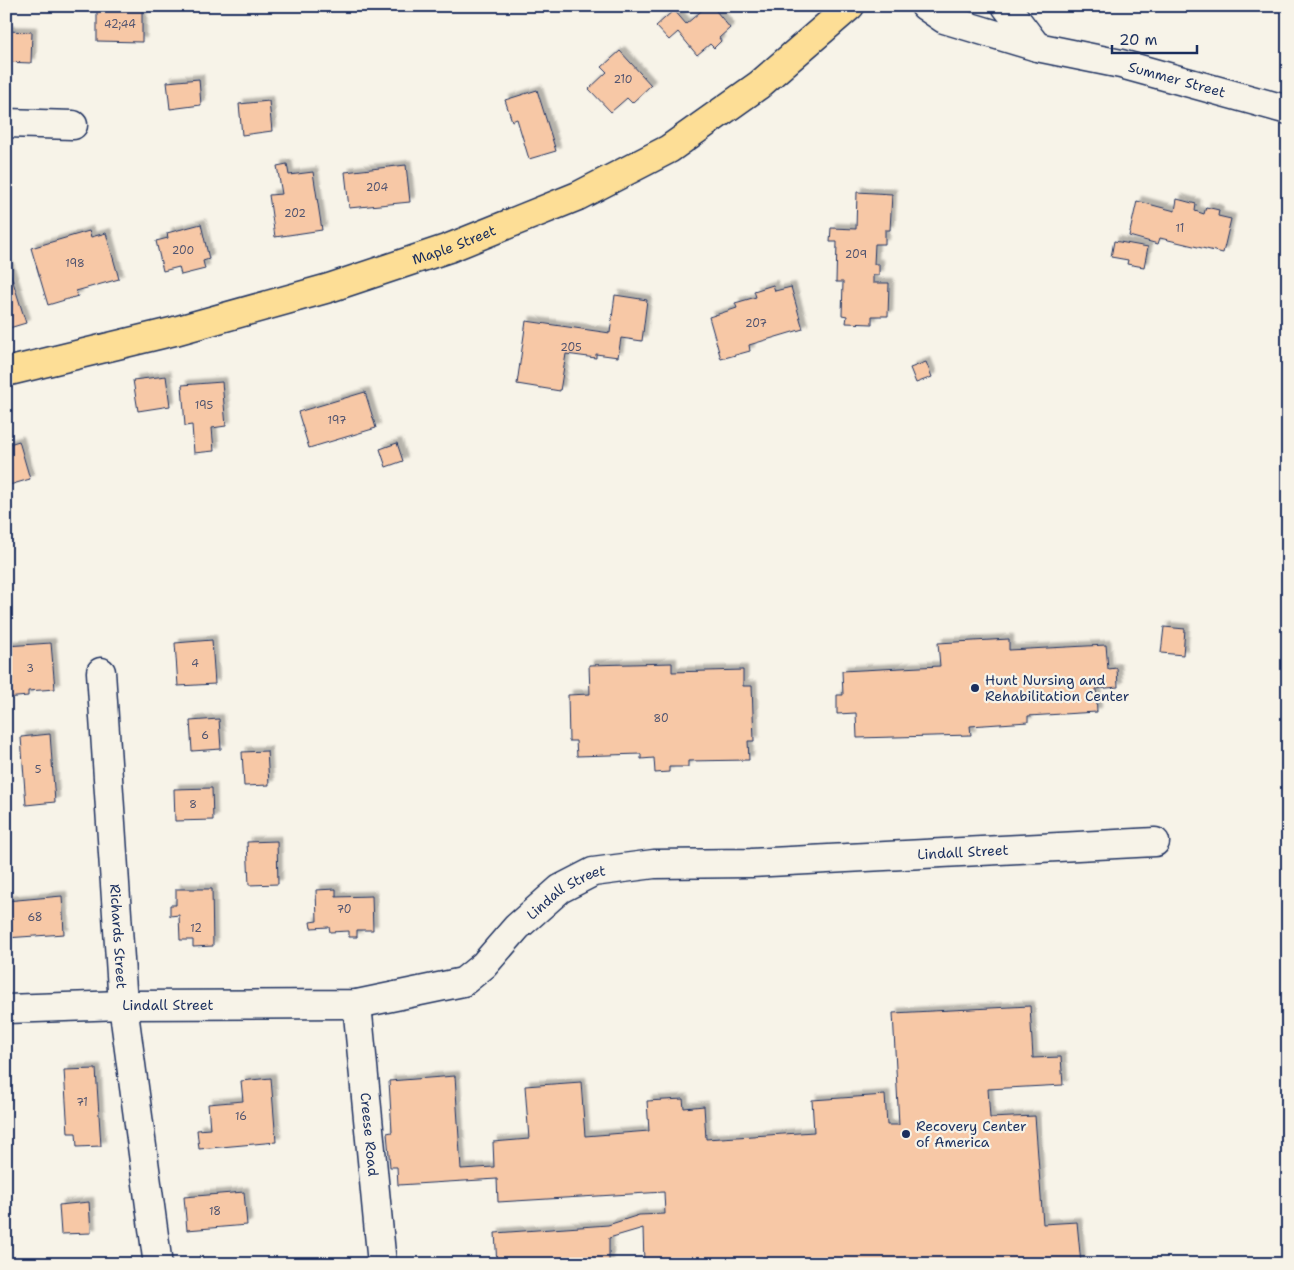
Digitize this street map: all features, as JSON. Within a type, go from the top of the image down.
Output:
[{"type":"main road","name":"Maple Street","points":[[6,372],[175,331],[330,288],[449,248],[578,196],[669,149],[759,85],[850,6]]},
{"type":"street","name":"Summer Street","points":[[925,6],[944,19],[1037,47],[1121,64],[1288,110]]},
{"type":"street","points":[[1006,6],[1037,47]]},
{"type":"street","points":[[6,123],[73,125]]},
{"type":"street","name":"Richards Street","points":[[101,672],[123,1005],[157,1258]]},
{"type":"street","name":"Lindall Street","points":[[6,1009],[123,1005],[357,1004],[463,982],[484,965],[517,928],[560,889],[593,872],[654,864],[751,863],[1155,842]]},
{"type":"street","name":"Creese Road","points":[[357,1004],[382,1264]]},
{"type":"building","points":[[97,6],[142,6],[142,42],[97,41]]},
{"type":"building","points":[[707,6],[712,6],[730,28],[719,38],[721,41],[714,48],[710,44],[697,55],[678,32],[669,40],[656,26],[674,10],[686,24]]},
{"type":"building","points":[[6,31],[32,32],[31,63],[6,62]]},
{"type":"building","points":[[620,51],[651,85],[632,103],[627,98],[611,112],[589,89],[607,72],[602,67]]},
{"type":"building","points":[[199,79],[201,105],[170,109],[167,82]]},
{"type":"building","points":[[537,90],[556,151],[529,159],[517,119],[512,121],[505,100]]},
{"type":"building","points":[[269,101],[272,131],[242,135],[239,104]]},
{"type":"building","points":[[287,164],[289,175],[313,172],[322,230],[275,237],[269,195],[282,194],[277,166]]},
{"type":"building","points":[[406,165],[410,202],[349,208],[345,172]]},
{"type":"building","points":[[857,192],[892,194],[890,230],[885,230],[885,244],[875,244],[874,264],[879,264],[879,275],[873,275],[873,283],[889,283],[888,316],[872,316],[872,324],[846,323],[847,316],[842,315],[843,282],[836,282],[837,242],[830,242],[831,228],[856,229]]},
{"type":"building","points":[[1177,199],[1196,204],[1195,211],[1204,214],[1206,207],[1219,210],[1218,216],[1231,219],[1223,253],[1160,238],[1158,244],[1129,236],[1137,201],[1175,211]]},
{"type":"building","points":[[201,224],[209,259],[203,261],[205,269],[181,275],[179,267],[163,271],[156,241],[168,238],[167,233]]},
{"type":"building","points":[[89,231],[91,237],[106,233],[119,279],[76,291],[78,296],[48,305],[31,248]]},
{"type":"building","points":[[1114,241],[1148,247],[1144,267],[1127,264],[1128,260],[1111,257]]},
{"type":"building","points":[[6,266],[8,266],[26,323],[6,329]]},
{"type":"building","points":[[773,285],[775,291],[791,287],[803,329],[749,345],[750,351],[721,359],[709,317],[737,308],[735,303],[756,297],[754,291]]},
{"type":"building","points":[[615,295],[647,300],[642,341],[621,338],[618,357],[596,354],[596,358],[566,354],[560,391],[517,384],[526,321],[610,333]]},
{"type":"building","points":[[926,362],[932,377],[916,383],[910,368]]},
{"type":"building","points":[[166,376],[170,406],[138,411],[133,380]]},
{"type":"building","points":[[222,382],[226,426],[212,428],[214,451],[194,453],[192,425],[185,426],[182,385]]},
{"type":"building","points":[[365,392],[376,428],[309,448],[298,412]]},
{"type":"building","points":[[19,441],[30,479],[6,486],[6,445]]},
{"type":"building","points":[[397,443],[403,461],[386,467],[380,449]]},
{"type":"building","points":[[1164,627],[1185,629],[1183,655],[1161,653]]},
{"type":"building","name":"Hunt Nursing and Rehabilitation Center","points":[[1009,639],[1009,650],[1106,645],[1108,669],[1117,668],[1118,687],[1096,689],[1097,712],[1028,716],[1028,722],[970,726],[971,735],[857,738],[856,713],[837,714],[837,695],[843,695],[842,671],[940,666],[938,643]]},
{"type":"building","points":[[212,640],[215,684],[178,686],[175,643]]},
{"type":"building","points":[[51,643],[55,689],[28,691],[28,696],[6,698],[6,646]]},
{"type":"building","points":[[672,663],[672,672],[743,670],[743,686],[752,686],[754,741],[748,741],[749,760],[688,761],[688,767],[669,767],[669,772],[655,773],[654,758],[641,759],[641,754],[577,756],[576,741],[569,741],[568,695],[590,694],[589,665]]},
{"type":"building","points":[[219,719],[221,749],[192,751],[190,721]]},
{"type":"building","points":[[50,734],[55,802],[26,805],[21,737]]},
{"type":"building","points":[[267,751],[269,785],[244,786],[242,752]]},
{"type":"building","points":[[212,788],[213,820],[175,821],[174,789]]},
{"type":"building","points":[[277,841],[278,884],[249,885],[247,842]]},
{"type":"building","points":[[176,889],[212,889],[213,946],[193,947],[193,940],[180,940],[179,915],[170,916],[170,905],[176,905]]},
{"type":"building","points":[[336,889],[336,897],[372,896],[373,930],[357,930],[357,937],[349,937],[349,931],[330,932],[329,927],[311,928],[310,922],[317,921],[316,890]]},
{"type":"building","points":[[62,896],[64,934],[6,938],[6,901]]},
{"type":"building","name":"Recovery Center of America","points":[[1030,1006],[1033,1058],[1061,1057],[1063,1085],[988,1089],[990,1118],[1035,1116],[1043,1224],[1077,1222],[1081,1264],[644,1264],[643,1228],[609,1238],[609,1264],[497,1264],[495,1233],[608,1225],[639,1215],[665,1214],[664,1192],[498,1202],[497,1179],[398,1185],[397,1167],[390,1167],[387,1133],[392,1132],[389,1081],[455,1076],[461,1169],[494,1167],[493,1142],[529,1139],[525,1086],[581,1082],[585,1136],[649,1131],[647,1101],[683,1099],[684,1108],[704,1106],[706,1139],[814,1132],[812,1100],[885,1095],[887,1125],[899,1125],[893,1013]]},
{"type":"building","points":[[96,1069],[101,1146],[77,1147],[76,1133],[68,1133],[64,1070]]},
{"type":"building","points":[[271,1078],[276,1142],[199,1149],[197,1130],[210,1129],[208,1104],[243,1101],[241,1081]]},
{"type":"building","points":[[244,1192],[247,1225],[187,1230],[184,1197]]},
{"type":"building","points":[[89,1202],[91,1233],[61,1234],[59,1205]]},
{"type":"place","name":"Hunt Nursing and Rehabilitation Center","points":[[975,688]]},
{"type":"place","name":"Recovery Center of America","points":[[906,1134]]}]
